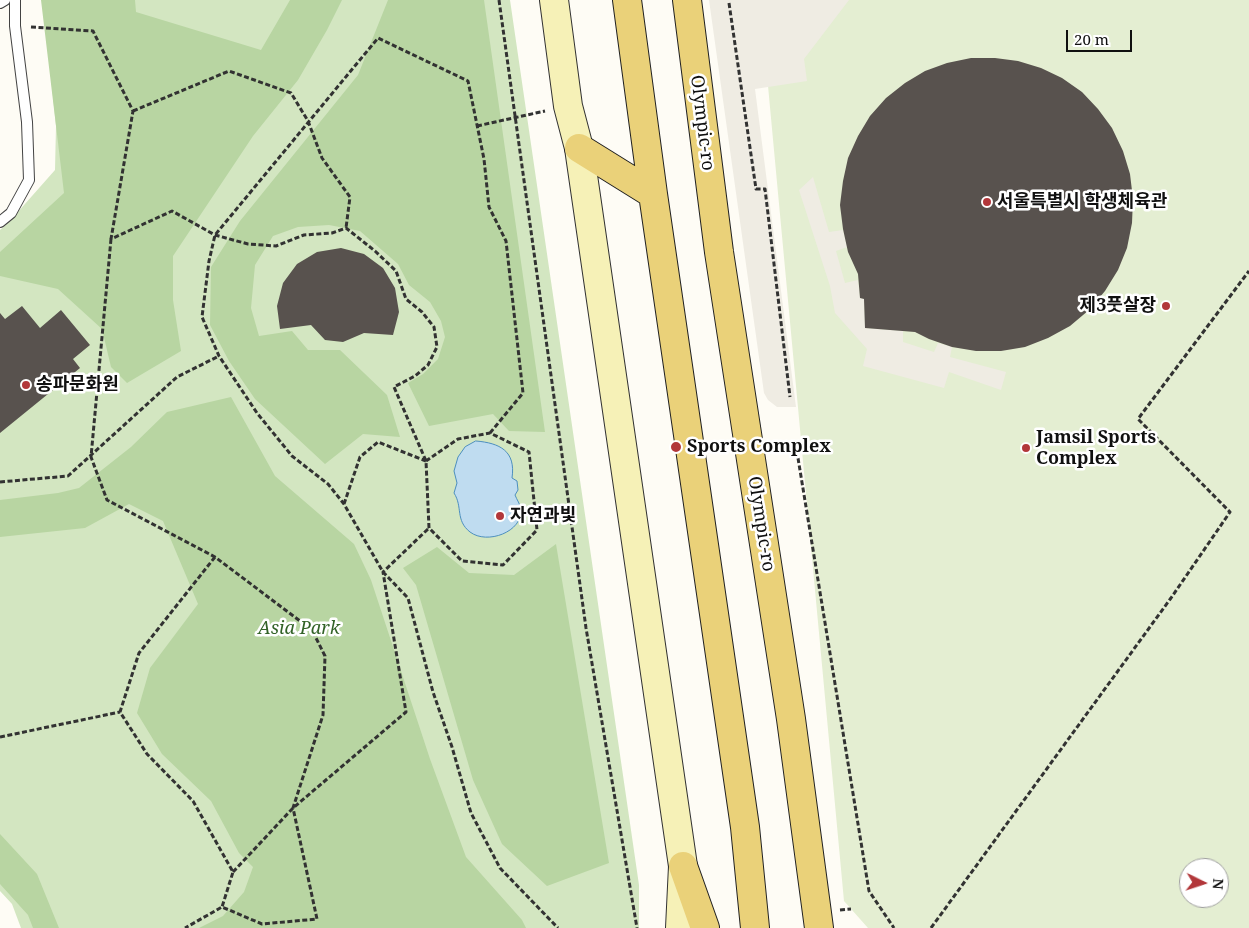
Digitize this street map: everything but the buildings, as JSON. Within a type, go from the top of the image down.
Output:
[{"type":"main road","points":[[627,0],[743,818],[755,928]]},
{"type":"main road","name":"Olympic-ro","points":[[686,0],[719,252],[791,719],[819,928]]},
{"type":"main road","points":[[579,148],[653,194]]},
{"type":"main road","points":[[683,866],[705,928]]},
{"type":"street","points":[[554,0],[568,106],[579,148],[683,866],[680,928]]},
{"type":"lane","points":[[0,3],[5,0]]},
{"type":"lane","points":[[0,222],[11,213],[29,180],[27,122],[15,26],[15,0]]},
{"type":"path","points":[[499,0],[586,628],[637,928]]},
{"type":"path","points":[[728,3],[756,189],[765,189],[790,397]]},
{"type":"path","points":[[15,26],[93,31],[133,111],[111,238],[91,457],[107,500],[215,557],[312,630],[325,656],[323,715],[293,808],[317,919],[262,924],[222,907]]},
{"type":"path","points":[[490,433],[523,393],[506,241],[489,207],[484,159],[468,81],[378,38],[216,235],[209,261],[202,317],[218,356],[257,413],[292,456],[328,484],[344,504],[383,572],[408,598],[433,692],[452,747],[471,813],[500,868],[558,928]]},
{"type":"path","points":[[133,111],[229,71],[291,93],[308,121],[322,158],[350,197],[346,228]]},
{"type":"path","points":[[477,126],[568,106]]},
{"type":"path","points":[[111,238],[172,211],[216,235],[248,244],[276,246],[304,235],[332,233],[346,228]]},
{"type":"path","points":[[346,228],[375,250],[396,271],[406,299],[422,312],[434,327],[437,347],[428,365],[415,376],[394,387],[426,462],[429,528],[462,561],[503,565],[537,530],[529,452],[490,433],[458,439],[426,462]]},
{"type":"path","points":[[931,928],[1171,598],[1230,512],[1138,419],[1249,271]]},
{"type":"path","points":[[0,482],[68,476],[177,377],[218,356]]},
{"type":"path","points":[[344,504],[360,457],[378,442],[426,462]]},
{"type":"path","points":[[798,458],[869,891],[894,928]]},
{"type":"path","points":[[383,572],[429,528]]},
{"type":"path","points":[[120,712],[139,653],[215,557]]},
{"type":"path","points":[[185,928],[222,907],[233,872],[293,808],[406,712],[383,572]]},
{"type":"path","points":[[0,737],[120,712]]},
{"type":"path","points":[[120,712],[147,754],[193,801],[233,872]]},
{"type":"green space","points":[[41,0],[135,0],[136,12],[261,50],[290,0],[342,0],[298,80],[253,136],[173,256],[173,300],[181,351],[127,383],[111,367],[102,329],[58,289],[0,276],[0,252],[64,193]]},
{"type":"green space","name":"Asia Park","points":[[43,0],[510,0],[639,885],[639,928],[21,928],[12,904],[0,891],[0,230],[55,170],[56,126]]},
{"type":"green space","points":[[388,0],[484,0],[545,432],[509,431],[493,414],[429,426],[408,383],[423,374],[438,359],[445,337],[441,321],[430,302],[409,285],[398,264],[360,231],[329,225],[298,227],[273,236],[255,265],[251,308],[259,336],[292,331],[308,350],[340,350],[387,395],[400,437],[363,434],[325,464],[255,399],[229,361],[210,325],[211,267],[240,221],[358,75]]},
{"type":"green space","name":"Jamsil Sports Complex","points":[[760,0],[1249,0],[1249,928],[868,928],[844,901]]},
{"type":"green space","points":[[231,397],[275,476],[354,544],[371,580],[430,759],[466,857],[522,920],[526,928],[199,928],[223,916],[244,892],[253,867],[239,853],[211,801],[162,754],[137,713],[150,668],[198,604],[163,521],[129,504],[85,528],[0,537],[0,500],[58,493],[79,488],[131,447],[167,412]]},
{"type":"green space","points":[[556,544],[609,863],[547,886],[502,844],[473,780],[416,585],[403,568],[437,547],[469,573],[514,575]]},
{"type":"green space","points":[[0,834],[37,874],[59,928],[33,928],[28,915],[0,884]]},
{"type":"shaded area","points":[[709,0],[849,0],[804,59],[807,81],[755,89],[796,407],[777,407],[768,400],[764,393]]},
{"type":"shaded area","points":[[813,177],[829,232],[843,230],[847,247],[836,251],[845,283],[858,280],[860,298],[864,299],[865,328],[903,331],[903,342],[934,352],[938,343],[952,347],[950,357],[1006,372],[1001,390],[949,372],[944,388],[863,366],[867,349],[835,313],[830,286],[799,190]]},
{"type":"water","points":[[476,441],[499,446],[504,450],[509,455],[511,461],[513,469],[512,478],[517,481],[518,490],[515,495],[521,509],[520,517],[510,530],[503,534],[485,537],[477,536],[470,532],[462,523],[457,498],[454,493],[457,483],[454,471],[458,457],[465,447]]},
{"type":"place","name":"서울특별시 학생체육관","points":[[987,202]]},
{"type":"place","name":"제3풋살장","points":[[1166,306]]},
{"type":"place","name":"송파문화원","points":[[26,385]]},
{"type":"place","name":"Sports Complex","points":[[676,447]]},
{"type":"place","name":"Jamsil Sports Complex","points":[[1026,448]]},
{"type":"place","name":"자연과빛","points":[[500,516]]}]
